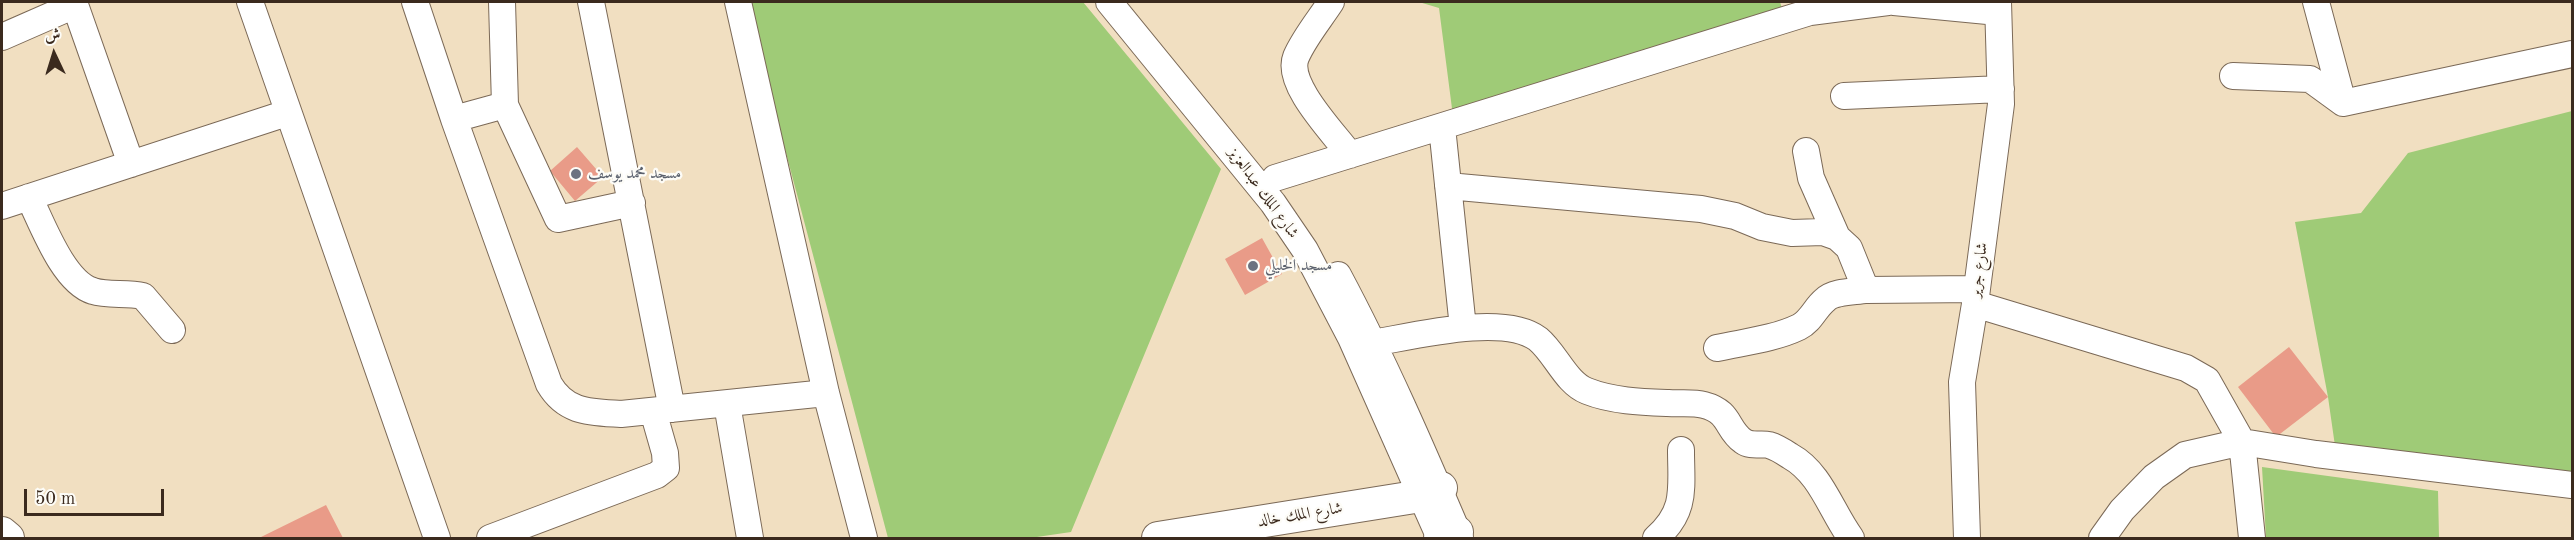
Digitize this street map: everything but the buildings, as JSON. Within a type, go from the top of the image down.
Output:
[{"type":"main road","name":"شارع الملك خالد","points":[[1158,538],[1430,492]]},
{"type":"main road","points":[[2,533],[8,538]]},
{"type":"street","points":[[250,2],[437,538]]},
{"type":"street","points":[[415,2],[454,119],[549,384],[557,397],[569,406],[590,412],[621,414],[826,393]]},
{"type":"street","points":[[502,2],[505,105],[558,219],[632,203]]},
{"type":"street","points":[[490,538],[657,476],[666,468],[662,410],[632,203],[591,2]]},
{"type":"street","points":[[738,2],[826,393],[864,538]]},
{"type":"street","name":"شارع الملك عبدالعزيز","points":[[1109,2],[1254,178],[1305,250],[1430,492]]},
{"type":"street","name":"شارع الملك عبدالعزيز","points":[[1129,2],[1287,192],[1321,243],[1373,343],[1448,537]]},
{"type":"street","points":[[1331,2],[1296,57],[1294,74],[1302,91],[1350,155]]},
{"type":"street","points":[[1275,178],[1810,12],[1888,2]]},
{"type":"street","points":[[1894,2],[1998,7]]},
{"type":"street","points":[[2316,2],[2343,103]]},
{"type":"street","points":[[2,37],[75,3],[131,164]]},
{"type":"street","name":"شارع جرير","points":[[1967,538],[1962,382],[1998,131],[2001,89],[1998,7]]},
{"type":"street","points":[[2233,76],[2310,79],[2343,103],[2572,54]]},
{"type":"street","points":[[1844,96],[2001,89]]},
{"type":"street","points":[[454,119],[505,105]]},
{"type":"street","points":[[2,206],[287,113]]},
{"type":"street","points":[[1442,127],[1463,328]]},
{"type":"street","points":[[1806,151],[1810,178],[1837,237]]},
{"type":"street","points":[[1448,186],[1701,209],[1735,216],[1762,227],[1792,233],[1823,232],[1837,237],[1849,248],[1866,290]]},
{"type":"street","points":[[29,197],[54,247],[76,282],[93,291],[143,296],[172,330]]},
{"type":"street","points":[[1717,348],[1782,334],[1802,326],[1816,313],[1824,300],[1832,296],[1866,290],[1976,296],[2186,368],[2207,380],[2242,442],[2252,538]]},
{"type":"street","points":[[1373,343],[1476,326],[1516,330],[1536,338],[1557,360],[1570,379],[1586,391],[1618,399],[1703,405],[1721,412],[1743,441],[1754,445],[1769,445],[1792,457],[1817,480],[1840,523],[1851,538]]},
{"type":"street","points":[[728,404],[729,422],[750,538]]},
{"type":"street","points":[[2102,538],[2122,510],[2154,477],[2185,455],[2242,442],[2316,454],[2572,484]]},
{"type":"street","points":[[1656,538],[1669,527],[1679,509],[1681,450]]},
{"type":"green space","points":[[746,2],[1083,2],[1221,169],[1071,532],[1030,538],[888,538]]},
{"type":"green space","points":[[1419,2],[1780,2],[1784,15],[1454,124],[1439,8]]},
{"type":"green space","points":[[2572,111],[2572,478],[2336,453],[2328,397],[2295,222],[2361,213],[2408,153]]},
{"type":"green space","points":[[2262,467],[2438,491],[2439,538],[2266,538]]},
{"type":"place","name":"مسجد محمد يوسف","points":[[576,174]]},
{"type":"place","name":"مسجد الخليلي","points":[[1253,266]]}]
